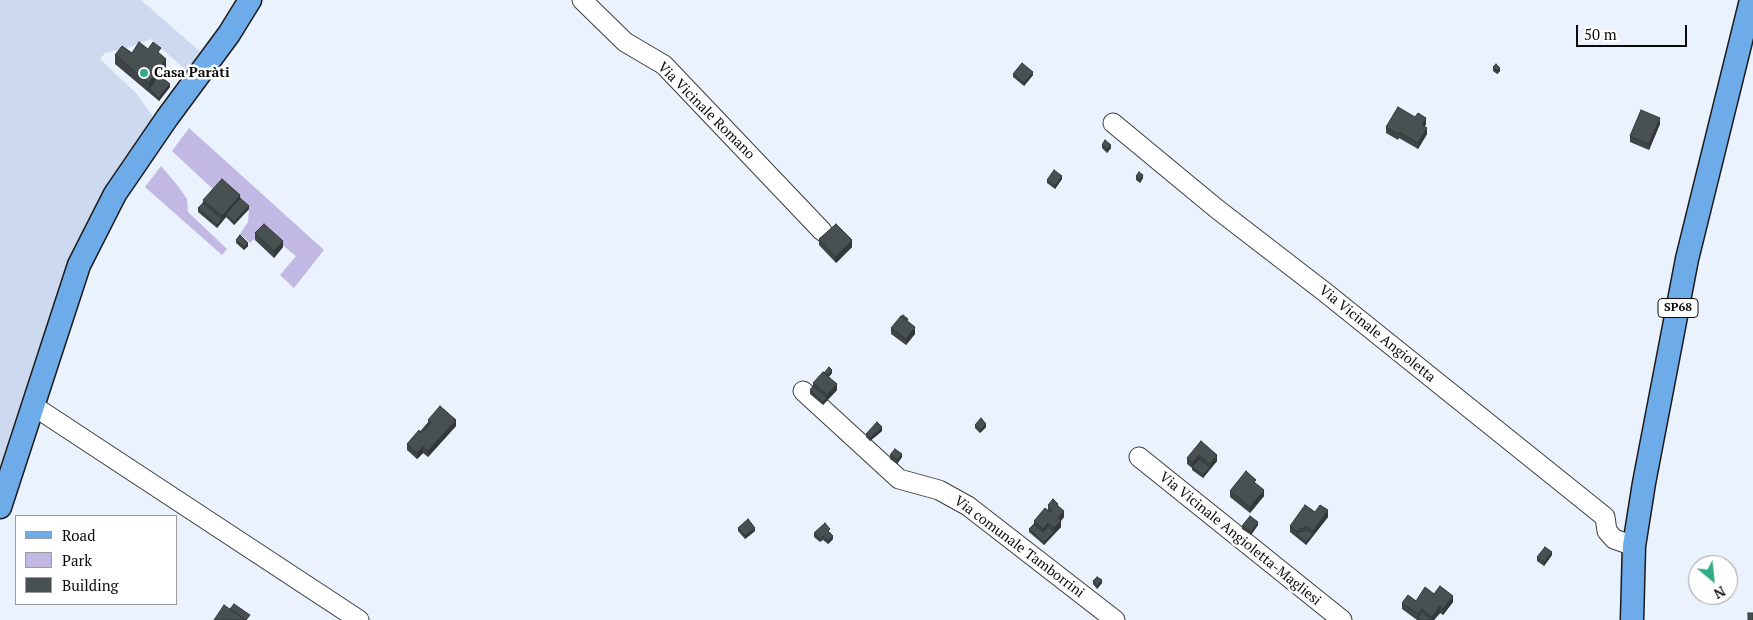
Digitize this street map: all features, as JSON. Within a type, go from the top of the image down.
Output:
[{"type":"main road","points":[[0,507],[79,265],[115,194],[167,118],[230,34],[250,0]]},
{"type":"main road","name":"SP68","points":[[1632,620],[1634,546],[1644,483],[1687,260],[1751,0]]},
{"type":"street","name":"Via Vicinale Romano","points":[[582,0],[625,42],[664,65],[822,231]]},
{"type":"street","name":"Via Vicinale Angioletta","points":[[1113,123],[1217,209],[1326,293],[1605,517],[1607,531],[1614,539],[1634,546]]},
{"type":"street","name":"Via comunale Tamborrini","points":[[803,390],[899,479],[939,490],[968,506],[1115,620]]},
{"type":"street","points":[[32,405],[359,620]]},
{"type":"street","name":"Via Vicinale Angioletta-Magliesi","points":[[1139,457],[1342,620]]},
{"type":"shaded area","points":[[0,0],[141,0],[203,54],[189,73],[151,39],[130,47],[105,53],[100,59],[136,93],[154,118],[115,173],[88,221],[61,287],[0,485]]},
{"type":"green space","points":[[189,128],[324,250],[294,288],[280,275],[296,256],[264,230],[250,243],[240,234],[248,222],[249,209],[216,192],[172,151]]},
{"type":"green space","points":[[161,166],[187,199],[188,212],[227,249],[222,255],[145,187]]},
{"type":"building","name":"Casa Paràti","points":[[139,42],[148,49],[153,42],[161,48],[158,52],[166,59],[149,83],[115,55],[122,46],[132,53]]},
{"type":"building","points":[[1022,63],[1033,72],[1024,83],[1013,74]]},
{"type":"building","points":[[1496,64],[1500,68],[1497,71],[1493,67]]},
{"type":"building","points":[[159,75],[170,84],[159,98],[149,89]]},
{"type":"building","points":[[1398,107],[1415,117],[1418,113],[1426,118],[1422,125],[1427,128],[1418,143],[1386,127]]},
{"type":"building","points":[[1641,110],[1660,118],[1649,144],[1630,136]]},
{"type":"building","points":[[1105,140],[1111,145],[1107,149],[1102,145]]},
{"type":"building","points":[[1054,170],[1062,176],[1055,186],[1047,180]]},
{"type":"building","points":[[1139,172],[1143,175],[1140,180],[1136,176]]},
{"type":"building","points":[[222,179],[240,195],[222,216],[203,200]]},
{"type":"building","points":[[240,198],[249,206],[234,222],[226,214]]},
{"type":"building","points":[[203,203],[222,219],[217,225],[198,208]]},
{"type":"building","points":[[264,224],[283,241],[274,251],[255,233]]},
{"type":"building","points":[[836,224],[852,240],[836,257],[819,239]]},
{"type":"building","points":[[240,235],[248,243],[244,247],[236,240]]},
{"type":"building","points":[[901,316],[915,327],[906,339],[891,328]]},
{"type":"building","points":[[829,367],[832,370],[827,376],[824,373]]},
{"type":"building","points":[[823,372],[837,384],[827,395],[813,383]]},
{"type":"building","points":[[813,386],[827,398],[823,402],[810,390]]},
{"type":"building","points":[[440,406],[456,420],[428,451],[423,447],[417,453],[407,444],[419,430],[421,433],[431,423],[428,420]]},
{"type":"building","points":[[981,418],[986,424],[980,430],[975,425]]},
{"type":"building","points":[[877,422],[882,427],[870,438],[866,434]]},
{"type":"building","points":[[429,424],[421,433],[420,432]]},
{"type":"building","points":[[1201,441],[1217,455],[1210,464],[1199,455],[1193,463],[1187,458]]},
{"type":"building","points":[[895,449],[902,454],[897,460],[890,455]]},
{"type":"building","points":[[1199,459],[1210,467],[1203,475],[1192,467]]},
{"type":"building","points":[[1246,471],[1256,480],[1254,482],[1264,490],[1250,507],[1230,491]]},
{"type":"building","points":[[1053,499],[1064,511],[1058,518],[1061,521],[1054,528],[1048,523],[1043,529],[1034,521],[1045,508],[1050,512],[1052,509],[1048,505]]},
{"type":"building","points":[[1305,505],[1315,512],[1320,505],[1328,510],[1313,531],[1306,526],[1303,529],[1300,528],[1297,532],[1290,526]]},
{"type":"building","points":[[1250,516],[1258,522],[1251,532],[1242,526]]},
{"type":"building","points":[[748,519],[755,528],[745,536],[738,528]]},
{"type":"building","points":[[825,523],[830,529],[828,531],[833,536],[828,541],[823,536],[820,539],[814,533]]},
{"type":"building","points":[[1034,524],[1043,532],[1048,526],[1054,532],[1044,542],[1029,529]]},
{"type":"building","points":[[1306,529],[1313,534],[1306,542],[1297,535],[1300,531],[1303,532]]},
{"type":"building","points":[[1545,547],[1552,552],[1544,562],[1537,557]]},
{"type":"building","points":[[1097,577],[1102,580],[1097,586],[1093,581]]},
{"type":"building","points":[[1440,586],[1453,596],[1443,609],[1440,606],[1432,617],[1422,609],[1418,614],[1402,603],[1408,595],[1416,601],[1425,587],[1434,594]]},
{"type":"building","points":[[234,604],[250,615],[246,620],[230,609]]},
{"type":"building","points":[[224,605],[245,620],[214,620]]},
{"type":"building","points":[[1422,612],[1432,620],[1420,620],[1418,618]]},
{"type":"building","points":[[1748,613],[1753,613],[1753,620],[1748,620]]},
{"type":"place","name":"Casa Paràti","points":[[144,73]]}]
